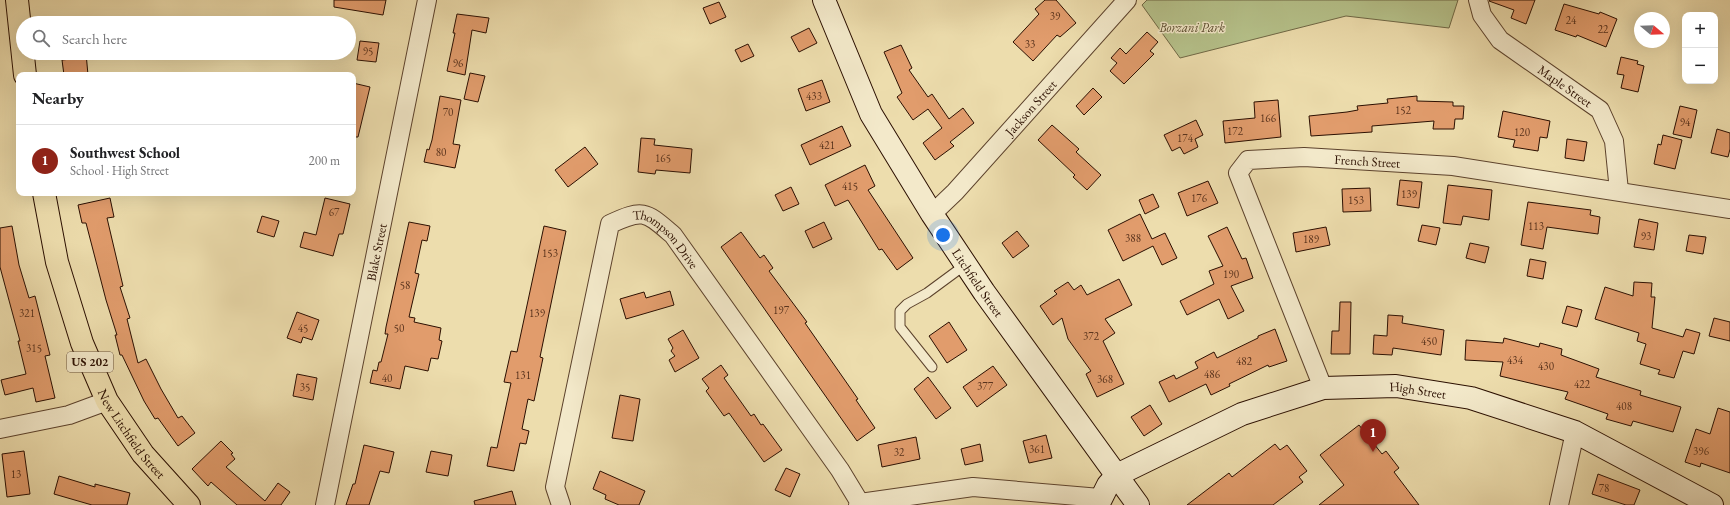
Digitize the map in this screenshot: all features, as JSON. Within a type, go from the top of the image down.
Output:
[{"type":"highway","points":[[17,0],[19,16]]},
{"type":"highway","points":[[23,60],[25,72]]},
{"type":"highway","name":"New Litchfield Street","points":[[45,196],[59,269],[82,343],[107,401],[144,454],[189,505]]},
{"type":"street","name":"Blake Street","points":[[325,505],[427,0]]},
{"type":"street","name":"Litchfield Street","points":[[824,0],[871,114],[932,214],[965,264],[1138,505]]},
{"type":"street","name":"Jackson Street","points":[[932,214],[954,192],[1127,0]]},
{"type":"street","name":"Maple Street","points":[[1478,0],[1482,15],[1500,40],[1600,110],[1614,141],[1619,191]]},
{"type":"street","name":"French Street","points":[[1323,388],[1238,173],[1248,160],[1304,157],[1453,166],[1730,209]]},
{"type":"street","name":"Thompson Drive","points":[[561,505],[555,487],[610,224],[630,215],[650,215],[673,235],[840,470],[859,504],[974,487],[1099,501]]},
{"type":"street","name":"High Street","points":[[1117,475],[1242,414],[1323,388],[1396,386],[1471,398],[1575,432],[1712,505]]},
{"type":"street","points":[[0,429],[69,415],[107,401]]},
{"type":"street","points":[[1559,505],[1575,432]]},
{"type":"street","points":[[1099,501],[1108,485],[1117,475]]},
{"type":"lane","points":[[932,367],[900,327],[900,311],[907,304],[927,292],[965,264]]},
{"type":"green space","name":"Borzani Park","points":[[1147,0],[1458,0],[1449,28],[1346,16],[1180,58],[1142,5]]},
{"type":"building","points":[[334,0],[386,0],[383,15],[334,7]]},
{"type":"building","points":[[1045,0],[1056,0],[1076,23],[1060,37],[1057,35],[1033,61],[1013,42],[1039,14],[1035,9]]},
{"type":"building","points":[[1535,0],[1526,24],[1511,18],[1514,10],[1489,1]]},
{"type":"building","points":[[719,2],[726,17],[710,24],[703,8]]},
{"type":"building","points":[[1564,4],[1599,14],[1600,12],[1617,19],[1606,47],[1577,35],[1576,37],[1555,30]]},
{"type":"building","points":[[457,14],[489,18],[486,33],[472,30],[465,75],[447,71],[455,33],[453,33]]},
{"type":"building","points":[[809,28],[817,43],[799,52],[791,37]]},
{"type":"building","points":[[1147,32],[1158,42],[1150,51],[1154,54],[1124,84],[1110,71],[1117,63],[1111,58],[1120,48],[1126,54]]},
{"type":"building","points":[[360,41],[379,43],[376,62],[357,60]]},
{"type":"building","points":[[748,44],[754,56],[741,62],[735,50]]},
{"type":"building","points":[[901,45],[912,68],[909,70],[928,97],[932,94],[949,119],[963,108],[974,123],[950,142],[954,146],[935,160],[923,143],[942,128],[928,109],[913,120],[897,97],[902,93],[884,52]]},
{"type":"building","points":[[1621,57],[1638,61],[1637,64],[1644,66],[1638,92],[1621,88],[1624,75],[1617,74]]},
{"type":"building","points":[[62,60],[87,60],[88,72],[64,72]]},
{"type":"building","points":[[470,73],[485,76],[478,102],[464,99]]},
{"type":"building","points":[[822,80],[830,102],[806,111],[798,89]]},
{"type":"building","points":[[356,84],[370,87],[358,137],[356,137]]},
{"type":"building","points":[[1093,88],[1102,97],[1084,115],[1076,106]]},
{"type":"building","points":[[440,96],[461,100],[453,144],[460,145],[455,168],[424,162],[427,149],[429,150],[432,140]]},
{"type":"building","points":[[1417,96],[1417,101],[1453,102],[1453,106],[1464,106],[1463,119],[1455,119],[1454,129],[1433,129],[1434,121],[1372,126],[1372,132],[1311,136],[1309,116],[1358,110],[1357,106],[1388,103],[1387,99]]},
{"type":"building","points":[[1278,100],[1281,137],[1225,143],[1223,121],[1255,118],[1254,102]]},
{"type":"building","points":[[1680,106],[1697,110],[1691,138],[1673,134]]},
{"type":"building","points":[[1503,111],[1550,121],[1547,138],[1540,137],[1538,151],[1513,147],[1515,140],[1498,137]]},
{"type":"building","points":[[1196,120],[1203,135],[1195,139],[1198,147],[1184,154],[1180,147],[1172,151],[1164,135]]},
{"type":"building","points":[[1052,125],[1079,149],[1076,152],[1101,175],[1087,190],[1073,177],[1075,175],[1038,140]]},
{"type":"building","points":[[842,126],[851,146],[810,165],[801,145]]},
{"type":"building","points":[[1717,129],[1730,133],[1730,149],[1728,157],[1711,153]]},
{"type":"building","points":[[1663,135],[1682,140],[1675,169],[1654,164],[1658,144],[1661,145]]},
{"type":"building","points":[[641,138],[655,139],[654,145],[692,149],[690,173],[656,170],[655,174],[638,172]]},
{"type":"building","points":[[1567,139],[1587,142],[1584,161],[1565,158]]},
{"type":"building","points":[[585,147],[598,164],[568,187],[555,170]]},
{"type":"building","points":[[865,165],[875,186],[868,190],[913,258],[897,270],[882,249],[879,250],[848,200],[835,206],[825,185]]},
{"type":"building","points":[[1400,180],[1422,182],[1419,208],[1397,205]]},
{"type":"building","points":[[1208,181],[1218,203],[1187,216],[1178,193]]},
{"type":"building","points":[[1448,185],[1492,190],[1489,220],[1463,216],[1461,225],[1443,223]]},
{"type":"building","points":[[791,187],[799,204],[783,211],[775,195]]},
{"type":"building","points":[[1370,188],[1371,211],[1343,212],[1342,189]]},
{"type":"building","points":[[1153,194],[1159,207],[1145,214],[1139,200]]},
{"type":"building","points":[[110,198],[114,217],[107,218],[123,286],[120,287],[130,318],[127,319],[138,363],[146,359],[178,418],[182,416],[195,433],[178,446],[158,418],[155,419],[144,401],[122,355],[120,355],[115,335],[117,335],[106,300],[86,223],[82,223],[78,205]]},
{"type":"building","points":[[325,198],[350,204],[343,234],[339,234],[333,256],[300,247],[304,232],[316,235]]},
{"type":"building","points":[[1528,202],[1591,210],[1590,215],[1600,217],[1598,234],[1547,227],[1543,249],[1521,245]]},
{"type":"building","points":[[1140,214],[1152,239],[1165,233],[1177,258],[1162,265],[1153,246],[1123,261],[1108,230]]},
{"type":"building","points":[[262,216],[279,221],[274,237],[257,232]]},
{"type":"building","points":[[1639,219],[1658,223],[1654,250],[1634,247]]},
{"type":"building","points":[[409,222],[430,226],[427,241],[422,240],[415,273],[419,274],[409,317],[415,318],[414,322],[441,328],[439,340],[442,341],[438,359],[431,358],[428,371],[405,366],[400,389],[370,383],[373,370],[377,371],[379,362],[381,362],[388,334],[385,334],[386,327]]},
{"type":"building","points":[[824,222],[832,239],[813,248],[805,231]]},
{"type":"building","points":[[1422,225],[1440,228],[1436,245],[1418,241]]},
{"type":"building","points":[[12,226],[19,265],[29,298],[35,296],[50,355],[45,356],[55,398],[36,402],[33,388],[5,395],[1,380],[26,374],[18,341],[20,341],[0,267],[0,228]]},
{"type":"building","points":[[544,226],[566,231],[540,357],[543,358],[534,401],[528,399],[522,429],[529,431],[526,444],[520,443],[514,471],[487,466],[491,447],[497,448],[511,383],[504,382],[511,351],[517,352]]},
{"type":"building","points":[[1227,227],[1242,259],[1246,258],[1253,278],[1231,286],[1244,311],[1228,319],[1219,299],[1187,315],[1180,301],[1214,284],[1209,271],[1223,266],[1208,236]]},
{"type":"building","points":[[1326,227],[1330,245],[1296,252],[1293,233]]},
{"type":"building","points":[[1017,231],[1029,246],[1013,258],[1002,243]]},
{"type":"building","points":[[741,232],[760,258],[764,255],[773,268],[769,271],[807,322],[805,323],[858,399],[856,400],[875,428],[857,441],[721,247]]},
{"type":"building","points":[[1689,235],[1706,237],[1703,254],[1686,251]]},
{"type":"building","points":[[1470,243],[1489,247],[1485,263],[1466,258]]},
{"type":"building","points":[[1530,259],[1546,262],[1543,279],[1527,276]]},
{"type":"building","points":[[1119,279],[1132,305],[1105,319],[1115,333],[1103,341],[1124,384],[1097,397],[1086,374],[1091,371],[1068,339],[1062,318],[1053,325],[1040,306],[1057,294],[1054,291],[1068,282],[1074,290],[1081,285],[1087,295]]},
{"type":"building","points":[[1634,282],[1652,283],[1651,297],[1655,297],[1652,328],[1683,337],[1686,329],[1700,333],[1694,354],[1683,351],[1674,378],[1658,374],[1660,370],[1640,364],[1646,344],[1637,341],[1639,333],[1595,319],[1605,287],[1633,296]]},
{"type":"building","points":[[670,291],[674,305],[626,319],[620,299],[644,292],[646,298]]},
{"type":"building","points":[[1340,302],[1351,302],[1350,354],[1331,354],[1332,331],[1339,331]]},
{"type":"building","points":[[1567,306],[1582,310],[1577,327],[1562,323]]},
{"type":"building","points":[[297,312],[319,320],[312,340],[303,337],[301,343],[287,338]]},
{"type":"building","points":[[1388,315],[1403,316],[1402,323],[1444,330],[1441,355],[1393,348],[1392,355],[1373,354],[1374,335],[1387,336]]},
{"type":"building","points":[[1714,318],[1730,322],[1730,341],[1709,336]]},
{"type":"building","points":[[949,322],[967,350],[947,363],[929,336]]},
{"type":"building","points":[[1275,329],[1287,361],[1269,367],[1268,365],[1229,384],[1230,386],[1211,395],[1206,384],[1169,402],[1159,382],[1174,375],[1176,379],[1198,368],[1195,362],[1214,352],[1217,358],[1258,338],[1258,336]]},
{"type":"building","points":[[683,330],[699,358],[675,372],[669,360],[675,356],[671,351],[673,348],[668,339]]},
{"type":"building","points":[[1504,338],[1539,347],[1540,343],[1562,349],[1561,355],[1599,369],[1596,377],[1641,391],[1640,395],[1681,407],[1673,432],[1633,421],[1631,426],[1606,419],[1608,414],[1565,399],[1568,392],[1500,376],[1503,362],[1465,360],[1466,340],[1503,343]]},
{"type":"building","points":[[721,365],[728,375],[724,378],[751,416],[754,414],[761,425],[763,424],[782,450],[764,462],[729,413],[724,416],[706,391],[709,388],[702,379]]},
{"type":"building","points":[[993,366],[1007,385],[977,407],[963,387]]},
{"type":"building","points":[[297,374],[317,378],[313,400],[293,396]]},
{"type":"building","points":[[928,377],[951,408],[936,419],[914,389]]},
{"type":"building","points":[[620,395],[640,399],[633,441],[612,438]]},
{"type":"building","points":[[1150,405],[1162,424],[1144,436],[1131,417]]},
{"type":"building","points":[[1718,408],[1730,412],[1730,473],[1701,463],[1700,467],[1685,462],[1696,429],[1710,434]]},
{"type":"building","points":[[1359,425],[1382,454],[1386,451],[1399,468],[1394,472],[1419,505],[1319,505],[1344,485],[1320,455]]},
{"type":"building","points":[[1046,435],[1052,458],[1029,463],[1023,441]]},
{"type":"building","points":[[916,437],[920,459],[882,467],[878,445]]},
{"type":"building","points":[[221,441],[233,453],[231,454],[235,459],[226,467],[265,501],[278,483],[290,492],[281,505],[237,505],[211,482],[208,486],[192,469]]},
{"type":"building","points":[[980,444],[983,461],[965,465],[961,449]]},
{"type":"building","points":[[1275,444],[1280,450],[1287,445],[1307,471],[1299,477],[1303,482],[1273,505],[1187,505],[1229,473],[1232,477]]},
{"type":"building","points":[[364,445],[394,452],[389,473],[380,471],[369,505],[346,505],[353,484],[355,484]]},
{"type":"building","points":[[24,451],[30,494],[7,497],[2,454]]},
{"type":"building","points":[[431,451],[452,455],[448,476],[426,472]]},
{"type":"building","points":[[786,468],[800,474],[790,497],[775,490]]},
{"type":"building","points":[[600,471],[645,491],[639,505],[619,505],[605,499],[606,495],[593,489]]},
{"type":"building","points":[[1598,474],[1640,490],[1634,505],[1626,505],[1592,494]]},
{"type":"building","points":[[59,476],[95,487],[95,484],[130,493],[127,505],[92,505],[54,494]]},
{"type":"building","points":[[512,491],[516,505],[475,505],[474,501]]},
{"type":"place","name":"Southwest School","points":[[1373,452]]}]
